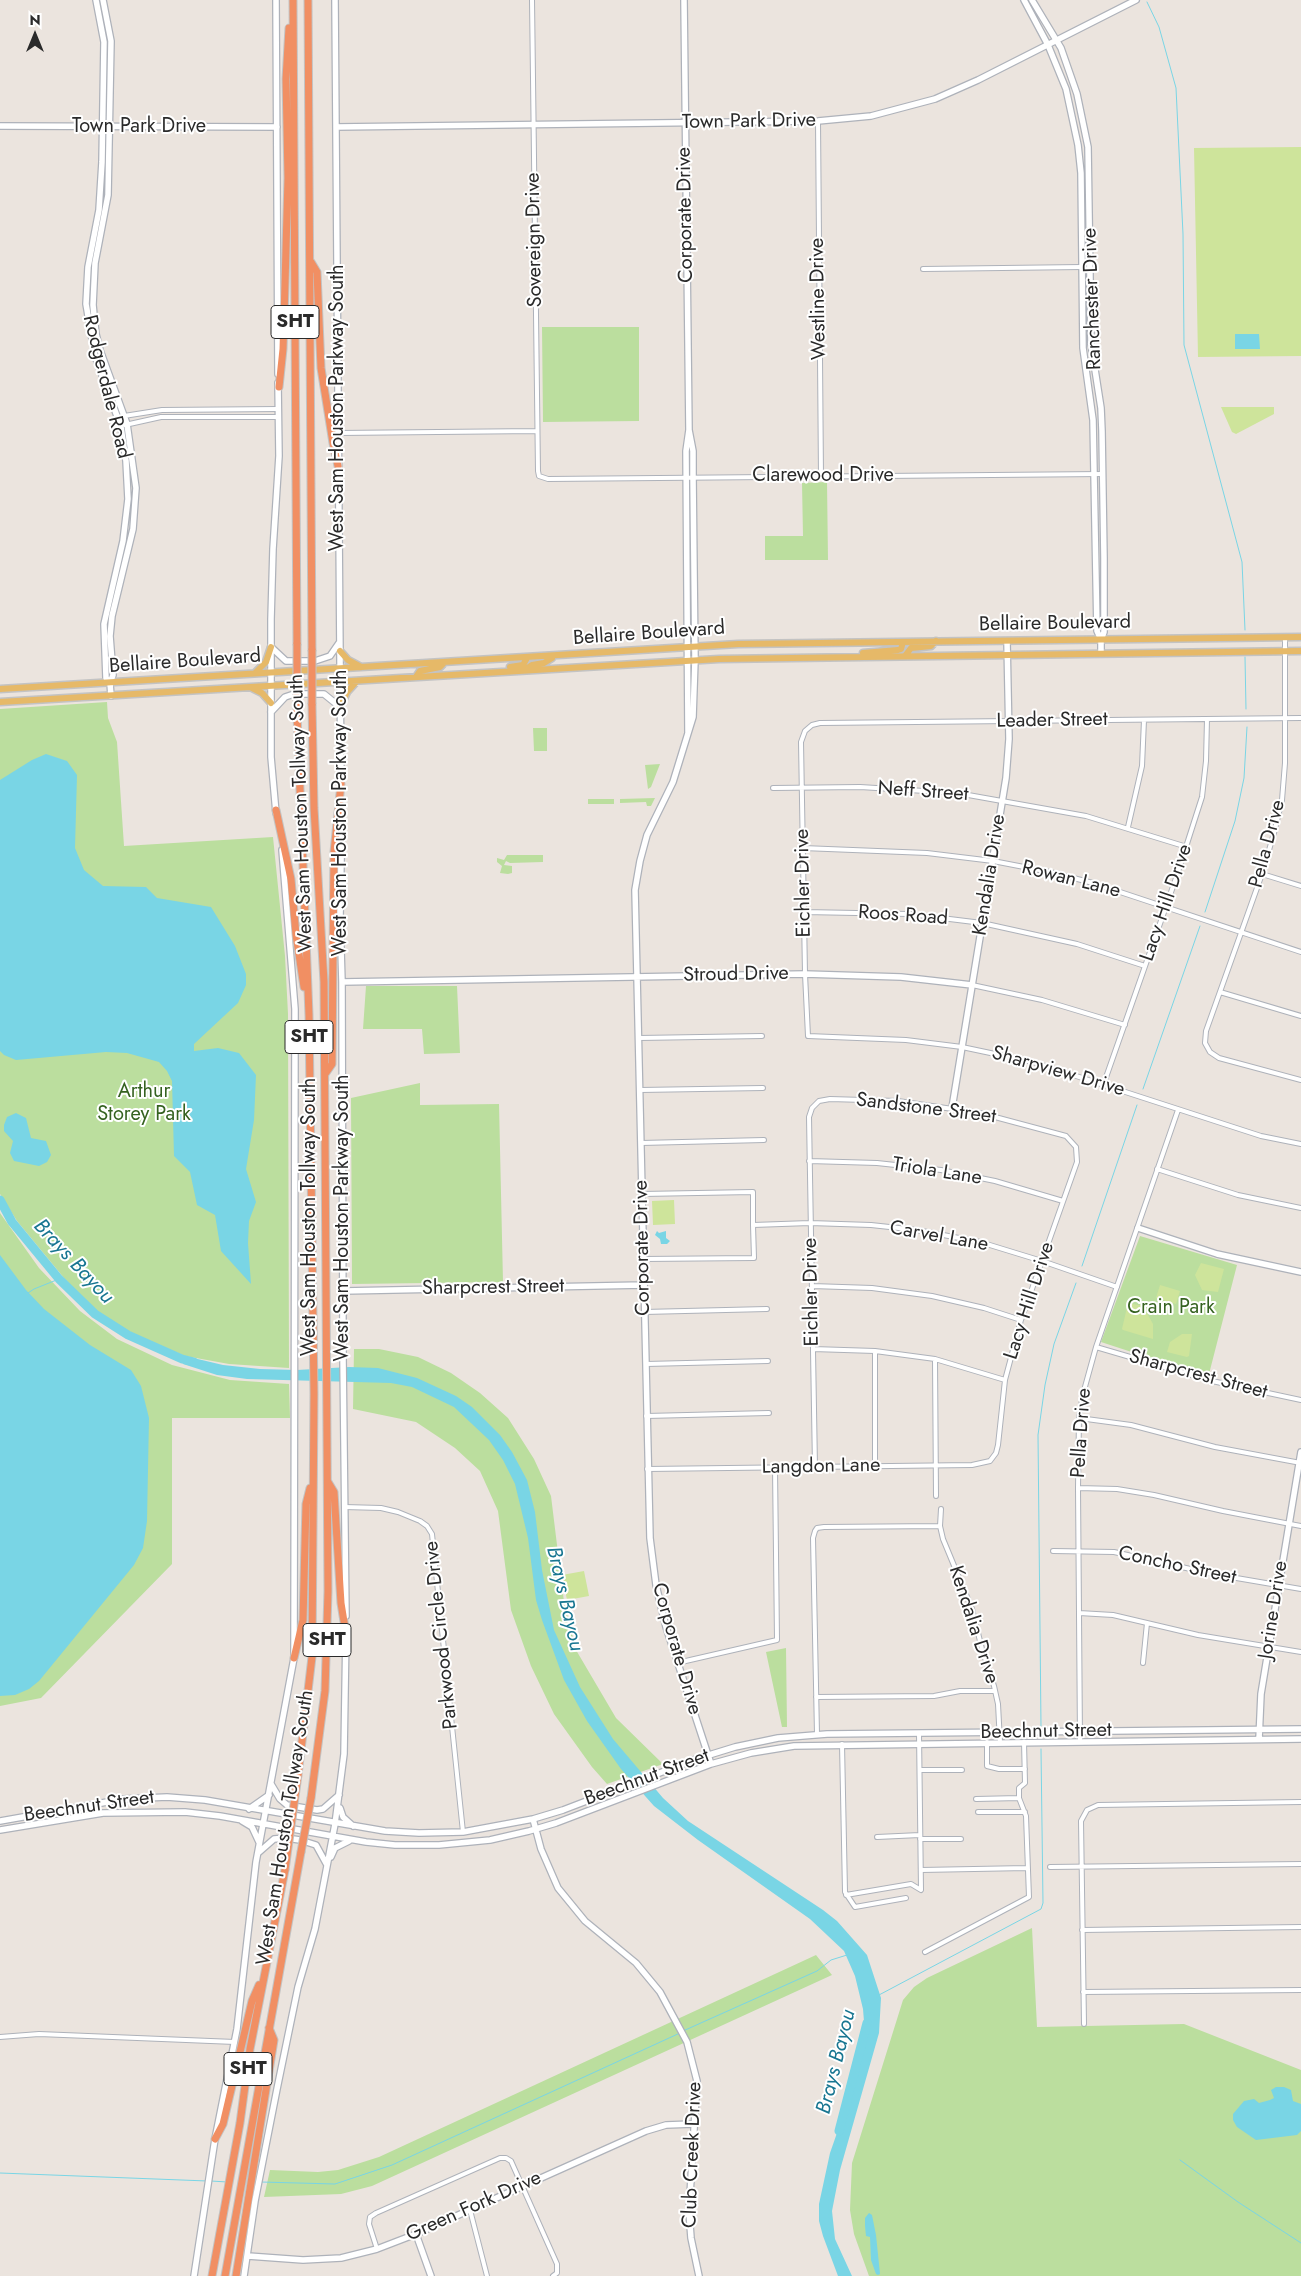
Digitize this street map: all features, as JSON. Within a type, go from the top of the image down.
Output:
[{"type":"highway","points":[[279,387],[283,349],[288,178],[286,79],[292,0]]},
{"type":"highway","name":"West Sam Houston Tollway South","points":[[212,2276],[227,2198],[263,1975],[285,1870],[312,1657],[314,1394],[308,1015],[298,714],[292,0]]},
{"type":"highway","name":"West Sam Houston Tollway South","points":[[225,2276],[311,1798],[320,1733],[327,1658],[328,1481],[324,982],[314,808],[312,704],[308,0]]},
{"type":"highway","points":[[310,261],[317,272],[321,368],[338,466]]},
{"type":"highway","points":[[325,1075],[332,1064],[334,852],[341,784]]},
{"type":"highway","points":[[276,810],[292,879],[296,935],[308,1015]]},
{"type":"highway","points":[[294,1658],[303,1620],[306,1504],[312,1478]]},
{"type":"highway","points":[[328,1481],[334,1492],[341,1604],[346,1634]]},
{"type":"highway","points":[[215,2139],[223,2124],[252,2000],[263,1975]]},
{"type":"highway","points":[[236,2276],[274,2040],[270,2028]]},
{"type":"main road","name":"Bellaire Boulevard","points":[[0,690],[692,647],[772,644],[1301,637]]},
{"type":"main road","points":[[849,656],[871,651],[898,650],[901,649],[903,642]]},
{"type":"main road","points":[[905,656],[911,648],[931,646],[936,642]]},
{"type":"main road","points":[[772,644],[772,657]]},
{"type":"main road","points":[[254,674],[266,662],[271,647]]},
{"type":"main road","points":[[340,651],[348,660],[362,668]]},
{"type":"main road","name":"Bellaire Boulevard","points":[[0,702],[692,660],[772,657],[1301,651]]},
{"type":"main road","points":[[525,670],[532,665],[544,663],[553,657]]},
{"type":"main road","points":[[493,672],[502,668],[523,665],[527,658]]},
{"type":"main road","points":[[416,677],[420,672],[440,667],[444,663]]},
{"type":"main road","points":[[340,707],[347,692],[357,681]]},
{"type":"main road","points":[[250,687],[262,694],[271,703]]},
{"type":"street","name":"Rodgerdale Road","points":[[96,0],[104,42],[108,195],[102,210],[88,267],[86,291],[100,350],[122,417],[135,474],[133,529],[111,602]]},
{"type":"street","name":"Rodgerdale Road","points":[[103,0],[111,41],[106,126]]},
{"type":"street","points":[[194,2276],[210,2167],[235,2042],[258,1853],[294,1658],[295,1009],[283,863],[272,770],[271,712],[272,562],[280,456],[276,268],[276,0]]},
{"type":"street","name":"West Sam Houston Parkway South","points":[[244,2276],[262,2164],[293,2011],[315,1929],[335,1824],[344,1754],[346,1712],[342,1358],[341,784],[335,0]]},
{"type":"street","name":"Sovereign Drive","points":[[532,0],[538,471],[544,478]]},
{"type":"street","name":"Corporate Drive","points":[[684,0],[689,430],[686,451],[686,478],[692,647]]},
{"type":"street","name":"Ranchester Drive","points":[[1024,0],[1048,45],[1066,89],[1073,116],[1081,187],[1084,362],[1093,409],[1097,633],[1101,640]]},
{"type":"street","name":"Ranchester Drive","points":[[1032,0],[1049,24],[1073,80],[1088,147],[1090,329],[1092,355],[1101,408],[1103,474],[1104,632],[1101,640],[1101,654]]},
{"type":"street","name":"Town Park Drive","points":[[336,126],[818,121],[873,116],[935,99],[978,80],[1136,0]]},
{"type":"street","points":[[1073,116],[1081,113]]},
{"type":"street","name":"Westline Drive","points":[[818,121],[821,476]]},
{"type":"street","name":"Town Park Drive","points":[[0,126],[277,127]]},
{"type":"street","points":[[1081,187],[1089,186]]},
{"type":"street","name":"Rodgerdale Road","points":[[91,318],[95,263],[102,210]]},
{"type":"street","points":[[1082,249],[1090,249]]},
{"type":"street","points":[[923,269],[1082,267]]},
{"type":"street","points":[[86,291],[93,291]]},
{"type":"street","points":[[1083,329],[1090,329]]},
{"type":"street","points":[[1093,409],[1101,408]]},
{"type":"street","points":[[196,409],[196,417]]},
{"type":"street","points":[[122,417],[154,410],[279,409]]},
{"type":"street","points":[[124,426],[156,418],[279,417]]},
{"type":"street","name":"Rodgerdale Road","points":[[111,696],[110,683],[113,675],[111,602],[126,528],[127,474],[124,426]]},
{"type":"street","name":"Corporate Drive","points":[[689,430],[693,451],[694,478],[692,660],[688,733],[673,782],[654,817],[640,861],[635,890],[649,1524],[654,1569],[663,1614],[677,1664],[711,1764]]},
{"type":"street","points":[[338,433],[537,431]]},
{"type":"street","name":"Clarewood Drive","points":[[544,478],[1103,474]]},
{"type":"street","points":[[126,528],[133,529]]},
{"type":"street","points":[[1095,558],[1104,558]]},
{"type":"street","points":[[1096,593],[1104,593]]},
{"type":"street","name":"Pella Drive","points":[[1285,637],[1286,718],[1282,800],[1262,874],[1206,1031],[1206,1044],[1210,1052],[1219,1058],[1301,1080]]},
{"type":"street","name":"Kendalia Drive","points":[[952,1108],[1008,762],[1008,641]]},
{"type":"street","points":[[271,647],[286,661],[315,661],[330,656],[339,642]]},
{"type":"street","points":[[271,712],[279,701],[294,694],[324,694],[340,707]]},
{"type":"street","name":"Leader Street","points":[[805,731],[812,725],[820,723],[1301,718]]},
{"type":"street","name":"Lacy Hill Drive","points":[[1104,1083],[1187,847],[1202,797],[1206,761],[1207,719]]},
{"type":"street","points":[[1128,828],[1142,766],[1144,720]]},
{"type":"street","name":"Eichler Drive","points":[[805,731],[801,742],[805,974],[808,1036]]},
{"type":"street","name":"Neff Street","points":[[773,788],[802,786],[957,792],[1003,799],[1086,816],[1187,847]]},
{"type":"street","name":"Rowan Lane","points":[[803,848],[927,853],[993,861],[1092,883],[1301,952]]},
{"type":"street","points":[[1262,874],[1301,886]]},
{"type":"street","name":"Roos Road","points":[[804,912],[909,914],[982,923],[1077,944],[1145,966]]},
{"type":"street","name":"Stroud Drive","points":[[342,982],[805,974],[901,977],[972,985],[1042,1000],[1125,1024]]},
{"type":"street","points":[[1220,992],[1301,1016]]},
{"type":"street","points":[[639,1038],[762,1036]]},
{"type":"street","name":"Sharpview Drive","points":[[808,1036],[906,1040],[962,1046],[1033,1062],[1104,1083],[1178,1110],[1261,1136],[1301,1144]]},
{"type":"street","points":[[640,1090],[763,1088]]},
{"type":"street","name":"Sandstone Street","points":[[808,1117],[815,1104],[834,1098],[898,1101],[952,1108],[1008,1119],[1066,1136],[1076,1148]]},
{"type":"street","name":"Pella Drive","points":[[1080,1741],[1078,1488],[1079,1418],[1082,1394],[1096,1347],[1178,1110]]},
{"type":"street","name":"Eichler Drive","points":[[808,1117],[815,1467]]},
{"type":"street","points":[[641,1142],[764,1140]]},
{"type":"street","name":"Lacy Hill Drive","points":[[993,1458],[998,1445],[1005,1380],[1021,1320],[1077,1162],[1076,1148]]},
{"type":"street","name":"Triola Lane","points":[[809,1161],[877,1163],[941,1170],[995,1182],[1063,1201]]},
{"type":"street","points":[[1157,1169],[1238,1195],[1301,1208]]},
{"type":"street","points":[[642,1194],[753,1192],[754,1258],[643,1259]]},
{"type":"street","name":"Carvel Lane","points":[[753,1225],[810,1223],[871,1225],[917,1230],[980,1242],[1042,1261],[1117,1288]]},
{"type":"street","points":[[1138,1228],[1217,1254],[1301,1272]]},
{"type":"street","name":"Sharpcrest Street","points":[[343,1291],[644,1285]]},
{"type":"street","points":[[812,1286],[872,1288],[932,1296],[984,1308],[1021,1320]]},
{"type":"street","points":[[644,1312],[767,1309]]},
{"type":"street","name":"Sharpcrest Street","points":[[1096,1347],[1212,1382],[1301,1400]]},
{"type":"street","points":[[813,1349],[875,1351],[935,1359],[1005,1380]]},
{"type":"street","points":[[875,1351],[875,1466]]},
{"type":"street","points":[[935,1359],[936,1496]]},
{"type":"street","points":[[645,1364],[768,1361]]},
{"type":"street","points":[[646,1416],[769,1413]]},
{"type":"street","points":[[1079,1418],[1131,1425],[1215,1447],[1300,1463]]},
{"type":"street","name":"Jorine Drive","points":[[1259,1739],[1261,1694],[1301,1452]]},
{"type":"street","name":"Langdon Lane","points":[[647,1470],[980,1464],[993,1458]]},
{"type":"street","points":[[677,1664],[777,1640],[775,1468]]},
{"type":"street","points":[[1078,1488],[1116,1489],[1144,1493],[1301,1526]]},
{"type":"street","name":"Parkwood Circle Drive","points":[[344,1507],[374,1507],[398,1512],[420,1521],[427,1526],[432,1534],[463,1832]]},
{"type":"street","name":"Kendalia Drive","points":[[941,1509],[940,1526],[943,1539],[972,1609],[995,1691],[1000,1742]]},
{"type":"street","points":[[817,1734],[813,1538],[815,1531],[818,1528],[824,1527],[940,1526]]},
{"type":"street","name":"Concho Street","points":[[1052,1551],[1114,1552],[1139,1556],[1213,1574],[1301,1589]]},
{"type":"street","points":[[1079,1613],[1113,1615],[1268,1648],[1301,1652]]},
{"type":"street","points":[[1143,1663],[1147,1623]]},
{"type":"street","points":[[816,1697],[934,1696],[960,1691],[995,1691]]},
{"type":"street","name":"Beechnut Street","points":[[0,1821],[124,1799],[180,1798],[354,1827],[396,1832],[463,1832],[533,1819],[708,1755],[741,1745],[778,1738],[817,1734],[1301,1729]]},
{"type":"street","points":[[1169,1730],[1169,1740]]},
{"type":"street","points":[[846,1894],[911,1884],[921,1890],[919,1733]]},
{"type":"street","points":[[854,1734],[854,1744]]},
{"type":"street","points":[[778,1738],[780,1748]]},
{"type":"street","name":"Beechnut Street","points":[[0,1830],[47,1821],[125,1812],[186,1812],[238,1819],[332,1837],[395,1845],[464,1843],[490,1840],[536,1829],[711,1764],[751,1753],[780,1748],[842,1744],[1301,1739]]},
{"type":"street","points":[[987,1742],[987,1766],[999,1769],[1025,1768]]},
{"type":"street","points":[[925,1952],[1029,1897],[1025,1812],[1019,1798],[1020,1788],[1025,1783],[1024,1742]]},
{"type":"street","points":[[842,1744],[844,1892],[855,1907],[906,1898]]},
{"type":"street","points":[[920,1770],[962,1770]]},
{"type":"street","points":[[271,1784],[280,1799],[287,1805],[317,1810],[323,1809],[339,1798],[343,1817],[354,1827]]},
{"type":"street","points":[[249,1808],[269,1795]]},
{"type":"street","points":[[594,1798],[598,1807]]},
{"type":"street","points":[[976,1799],[1019,1798]]},
{"type":"street","points":[[124,1799],[125,1812]]},
{"type":"street","points":[[1084,2024],[1081,1822],[1087,1810],[1098,1805],[1301,1802]]},
{"type":"street","points":[[45,1812],[47,1821]]},
{"type":"street","points":[[978,1812],[1025,1812]]},
{"type":"street","points":[[238,1819],[252,1827],[260,1844]]},
{"type":"street","name":"Club Creek Drive","points":[[533,1819],[541,1849],[558,1888],[585,1921],[636,1963],[660,1992],[687,2042],[697,2081],[689,2211],[691,2238],[699,2276]]},
{"type":"street","points":[[395,1845],[396,1832]]},
{"type":"street","points":[[463,1832],[464,1843]]},
{"type":"street","points":[[877,1837],[961,1839]]},
{"type":"street","points":[[258,1853],[274,1839],[300,1840],[316,1845],[327,1865]]},
{"type":"street","points":[[327,1865],[335,1848],[342,1843],[355,1840]]},
{"type":"street","points":[[1050,1867],[1301,1864]]},
{"type":"street","points":[[921,1870],[1028,1868]]},
{"type":"street","points":[[1082,1930],[1301,1927]]},
{"type":"street","points":[[1083,1992],[1301,1990]]},
{"type":"street","points":[[0,2037],[39,2034],[235,2042]]},
{"type":"street","name":"Green Fork Drive","points":[[248,2256],[303,2260],[341,2258],[377,2249],[416,2234],[646,2131],[666,2124],[694,2124]]},
{"type":"street","points":[[377,2249],[369,2224],[370,2217],[500,2158],[506,2158],[511,2161],[557,2264],[557,2271],[554,2276]]},
{"type":"street","points":[[470,2210],[487,2276]]},
{"type":"street","points":[[416,2234],[431,2276]]},
{"type":"green space","points":[[1301,147],[1301,356],[1198,357],[1194,148]]},
{"type":"green space","points":[[542,327],[639,327],[639,421],[543,422]]},
{"type":"green space","points":[[1221,407],[1274,407],[1274,414],[1236,434],[1232,432]]},
{"type":"green space","points":[[827,482],[828,560],[765,560],[765,536],[803,536],[802,483]]},
{"type":"green space","name":"Arthur Storey Park","points":[[107,702],[108,718],[117,742],[124,846],[273,837],[285,956],[288,1014],[289,1368],[229,1364],[185,1356],[132,1334],[97,1313],[64,1278],[17,1221],[0,1194],[0,709]]},
{"type":"green space","points":[[533,728],[547,728],[547,751],[534,751]]},
{"type":"green space","points":[[660,764],[651,787],[648,789],[645,765]]},
{"type":"green space","points":[[655,798],[651,806],[647,806],[646,802],[620,803],[620,799]]},
{"type":"green space","points":[[588,799],[614,799],[614,804],[588,804]]},
{"type":"green space","points":[[507,855],[543,855],[543,862],[510,863],[506,861],[504,865],[512,866],[512,873],[500,873],[502,866],[497,862],[497,858],[504,860]]},
{"type":"green space","points":[[366,986],[457,986],[460,1053],[424,1054],[422,1029],[363,1029]]},
{"type":"green space","points":[[420,1083],[420,1105],[499,1104],[503,1282],[352,1284],[351,1098]]},
{"type":"green space","points":[[674,1200],[675,1224],[653,1225],[652,1201]]},
{"type":"green space","points":[[0,1213],[39,1268],[80,1311],[117,1339],[172,1365],[230,1380],[289,1384],[290,1418],[172,1418],[172,1564],[41,1698],[0,1706]]},
{"type":"green space","name":"Crain Park","points":[[1140,1236],[1237,1265],[1209,1374],[1156,1360],[1101,1342]]},
{"type":"green space","points":[[1201,1263],[1224,1269],[1218,1292],[1202,1290],[1195,1275]]},
{"type":"green space","points":[[1160,1285],[1180,1291],[1176,1304],[1156,1298]]},
{"type":"green space","points":[[1128,1303],[1143,1306],[1153,1324],[1153,1339],[1122,1329]]},
{"type":"green space","points":[[1182,1334],[1192,1334],[1189,1356],[1187,1357],[1167,1352],[1170,1342]]},
{"type":"green space","points":[[354,1349],[379,1349],[418,1357],[451,1373],[480,1393],[508,1418],[534,1459],[551,1496],[564,1602],[576,1650],[616,1718],[663,1764],[607,1784],[592,1767],[554,1714],[531,1666],[511,1610],[498,1511],[480,1471],[455,1448],[416,1422],[353,1409]]},
{"type":"green space","points":[[584,1571],[589,1596],[567,1600],[562,1575]]},
{"type":"green space","points":[[786,1648],[787,1727],[782,1727],[766,1652]]},
{"type":"green space","points":[[1032,1928],[1037,2027],[1184,2024],[1301,2070],[1301,2276],[869,2276],[854,2234],[850,2210],[852,2163],[903,2000],[914,1987],[927,1978]]},
{"type":"green space","points":[[816,1955],[832,1975],[372,2186],[341,2194],[264,2197],[270,2170],[318,2172],[338,2170],[379,2157]]},
{"type":"water","points":[[1235,334],[1259,334],[1260,349],[1235,349]]},
{"type":"water","points":[[46,754],[67,761],[77,775],[75,848],[84,870],[103,886],[146,887],[157,898],[211,907],[235,946],[246,974],[246,985],[238,1003],[194,1044],[194,1051],[218,1048],[239,1053],[256,1075],[254,1120],[246,1169],[256,1202],[249,1221],[248,1243],[251,1284],[221,1251],[215,1215],[197,1205],[190,1172],[174,1156],[172,1081],[167,1071],[159,1062],[127,1053],[106,1052],[16,1060],[4,1055],[0,1051],[0,780],[32,760]]},
{"type":"water","points":[[16,1113],[26,1118],[31,1138],[46,1141],[51,1155],[47,1162],[39,1166],[14,1161],[10,1153],[13,1141],[4,1131],[4,1125],[7,1117]]},
{"type":"water","points":[[657,1231],[659,1233],[666,1231],[666,1238],[670,1241],[667,1244],[661,1244],[660,1239],[655,1235]]},
{"type":"water","points":[[0,1255],[26,1290],[44,1309],[90,1345],[131,1370],[141,1386],[149,1418],[147,1521],[143,1548],[134,1565],[39,1681],[29,1689],[15,1695],[0,1696]]},
{"type":"water","points":[[185,1356],[223,1365],[260,1369],[378,1368],[417,1378],[456,1396],[472,1407],[500,1435],[512,1452],[527,1480],[535,1512],[542,1570],[554,1630],[580,1687],[613,1739],[663,1798],[688,1821],[823,1910],[837,1921],[867,1955],[881,1998],[879,2033],[840,2170],[832,2211],[835,2239],[852,2276],[838,2276],[819,2221],[819,2204],[830,2153],[852,2090],[865,2034],[863,2009],[855,1976],[844,1951],[810,1919],[698,1840],[654,1806],[621,1769],[587,1721],[564,1680],[542,1620],[536,1600],[528,1538],[515,1484],[503,1460],[489,1440],[454,1407],[412,1387],[391,1383],[247,1379],[217,1375],[183,1364]]},
{"type":"water","points":[[1276,2087],[1284,2087],[1291,2090],[1293,2101],[1301,2104],[1301,2131],[1297,2135],[1256,2140],[1237,2127],[1233,2120],[1233,2114],[1244,2101],[1254,2099],[1259,2103],[1274,2098],[1271,2090]]},
{"type":"water","points":[[869,2213],[872,2215],[876,2235],[880,2274],[878,2275],[871,2260],[870,2237],[866,2236],[865,2218]]},
{"type":"waterway","points":[[1147,2],[1159,27],[1176,88],[1183,234],[1184,345],[1242,562],[1245,630]]},
{"type":"waterway","points":[[1245,657],[1246,709]]},
{"type":"waterway","points":[[1205,912],[1235,821],[1244,778],[1247,727]]},
{"type":"waterway","points":[[1143,1089],[1200,926]]},
{"type":"waterway","points":[[1082,1266],[1137,1105]]},
{"type":"waterway","name":"Brays Bayou","points":[[0,1200],[12,1222],[59,1279],[95,1314],[128,1335],[182,1359],[194,1362]]},
{"type":"waterway","points":[[28,1293],[59,1279]]},
{"type":"waterway","points":[[1041,1726],[1038,1435],[1045,1385],[1054,1344],[1076,1283]]},
{"type":"waterway","points":[[879,1995],[1041,1909],[1043,1903],[1041,1749]]},
{"type":"waterway","points":[[683,2031],[817,1971],[831,1960],[847,1955]]},
{"type":"waterway","name":"Brays Bayou","points":[[839,2131],[867,2023]]},
{"type":"waterway","points":[[261,2182],[335,2184],[392,2165],[680,2033]]},
{"type":"waterway","points":[[1180,2160],[1238,2202],[1301,2243]]},
{"type":"waterway","points":[[0,2173],[207,2181]]},
{"type":"waterway","points":[[211,2181],[227,2182]]}]
